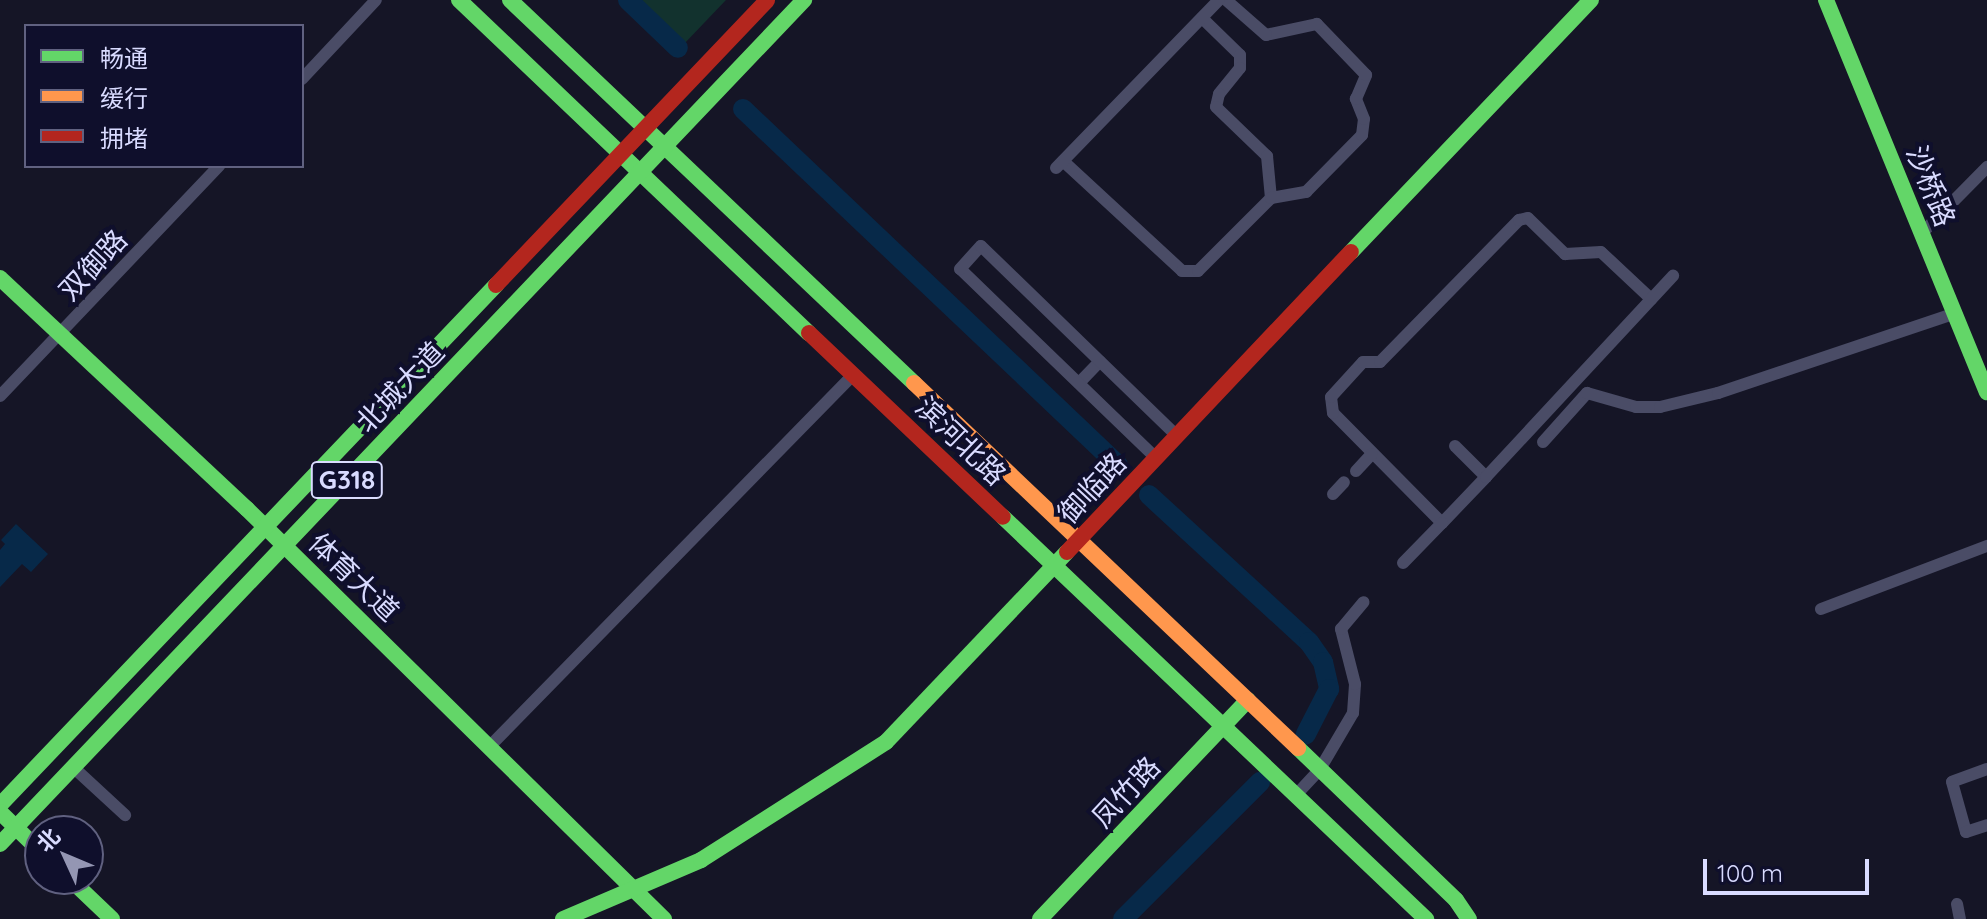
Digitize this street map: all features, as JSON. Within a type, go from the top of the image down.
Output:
[{"type":"main road","name":"滨河北路","points":[[459,0],[1426,919]]},
{"type":"main road","name":"滨河北路","points":[[510,0],[1318,767],[1456,900],[1469,919]]},
{"type":"main road","name":"北城大道","points":[[0,805],[767,0]]},
{"type":"main road","name":"北城大道","points":[[0,844],[804,0]]},
{"type":"main road","name":"御临路","points":[[563,919],[634,885],[701,860],[875,750],[1079,540],[1591,0]]},
{"type":"main road","name":"沙桥路","points":[[1826,0],[1987,392]]},
{"type":"main road","name":"体育大道","points":[[0,278],[265,526],[634,885],[664,919]]},
{"type":"main road","name":"凤竹路","points":[[1040,919],[1248,700]]},
{"type":"main road","points":[[0,812],[24,836]]},
{"type":"main road","points":[[87,895],[112,919]]},
{"type":"street","points":[[304,77],[376,0]]},
{"type":"street","points":[[1219,0],[1060,164],[1182,271],[1198,271],[1209,262],[1271,198],[1306,192],[1362,135],[1364,119],[1356,99],[1366,75],[1317,24],[1266,35],[1226,0]]},
{"type":"street","points":[[1202,18],[1240,55],[1240,68],[1219,94],[1216,107],[1267,156],[1271,198]]},
{"type":"street","points":[[1922,233],[1987,167]]},
{"type":"street","name":"双御路","points":[[0,396],[217,168]]},
{"type":"street","points":[[1442,523],[1333,413],[1335,390],[1363,362],[1380,362],[1519,220],[1528,218],[1565,254],[1601,252],[1651,299]]},
{"type":"street","points":[[1155,459],[960,269],[981,246],[1177,436]]},
{"type":"street","points":[[1403,563],[1673,276]]},
{"type":"street","points":[[1543,442],[1587,393],[1636,407],[1660,407],[1718,393],[1956,313]]},
{"type":"street","points":[[1079,383],[1100,361]]},
{"type":"street","points":[[491,745],[853,375]]},
{"type":"street","points":[[1455,446],[1486,477]]},
{"type":"street","points":[[1356,471],[1372,454]]},
{"type":"street","points":[[1333,494],[1344,482]]},
{"type":"street","points":[[1821,609],[1987,546]]},
{"type":"street","points":[[1294,793],[1318,767],[1353,713],[1355,684],[1341,629],[1364,602]]},
{"type":"street","points":[[73,767],[125,815]]},
{"type":"street","points":[[1987,769],[1952,782],[1966,832],[1987,825]]},
{"type":"street","points":[[1957,904],[1960,919]]},
{"type":"green space","points":[[638,0],[726,0],[684,44]]},
{"type":"water","points":[[16,524],[48,554],[31,572],[22,564],[0,587],[0,550],[5,544],[1,540]]},
{"type":"waterway","points":[[628,0],[678,48]]},
{"type":"waterway","points":[[743,109],[1118,465]]},
{"type":"waterway","points":[[1149,495],[1309,642],[1323,662],[1329,689],[1306,734]]},
{"type":"waterway","points":[[1123,919],[1260,782]]},
{"type":"traffic: fast","points":[[459,0],[809,333]]},
{"type":"traffic: fast","points":[[510,0],[914,383]]},
{"type":"traffic: fast","points":[[0,844],[804,0]]},
{"type":"traffic: fast","points":[[1351,252],[1591,0]]},
{"type":"traffic: fast","points":[[1826,0],[1987,392]]},
{"type":"traffic: fast","points":[[0,278],[247,509],[664,919]]},
{"type":"traffic: fast","points":[[0,805],[496,285]]},
{"type":"traffic: fast","points":[[1003,517],[1426,919]]},
{"type":"traffic: fast","points":[[563,919],[701,860],[886,742],[1067,552]]},
{"type":"traffic: fast","points":[[1040,919],[1248,700]]},
{"type":"traffic: fast","points":[[1298,748],[1456,900],[1469,919]]},
{"type":"traffic: fast","points":[[0,812],[24,835]]},
{"type":"traffic: fast","points":[[87,895],[112,919]]},
{"type":"traffic: slow","points":[[914,383],[1298,748]]},
{"type":"traffic: jam","points":[[496,285],[767,0]]},
{"type":"traffic: jam","points":[[1067,552],[1351,252]]},
{"type":"traffic: jam","points":[[809,333],[1003,517]]}]
